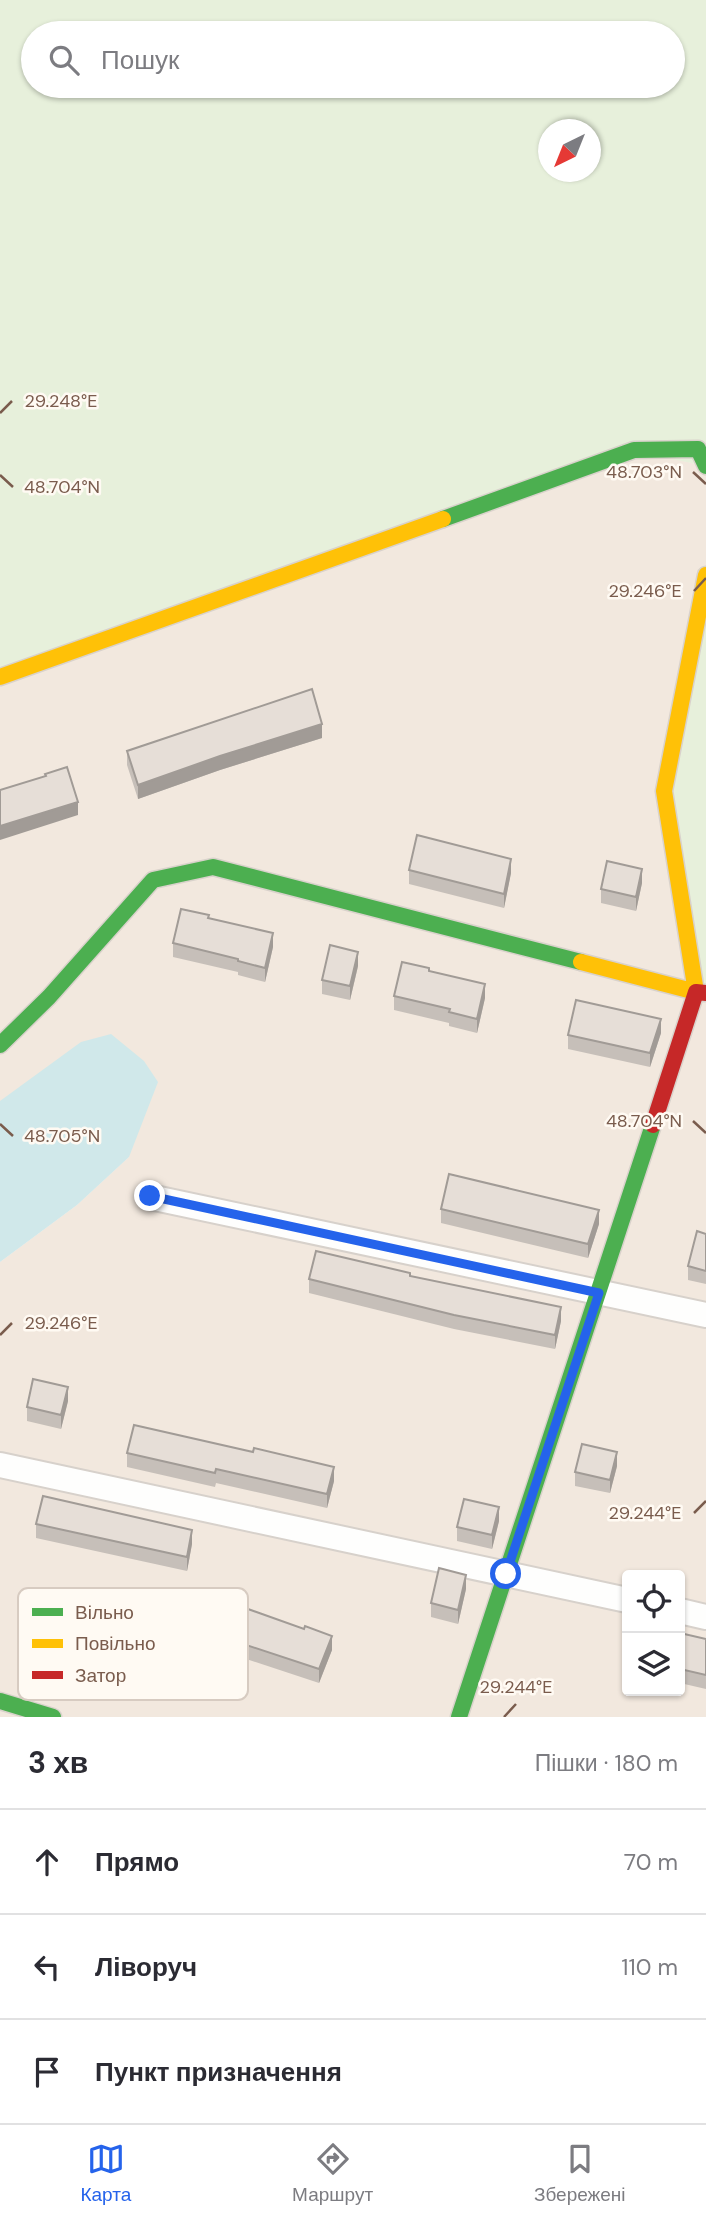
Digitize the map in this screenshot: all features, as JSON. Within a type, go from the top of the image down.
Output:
[{"type":"street","points":[[0,677],[634,450],[698,449],[706,466]]},
{"type":"street","points":[[459,1717],[701,993],[664,791],[706,575]]},
{"type":"street","points":[[0,1045],[49,997],[153,880],[213,867],[701,993]]},
{"type":"street","points":[[150,1196],[706,1315]]},
{"type":"street","points":[[0,1465],[622,1599]]},
{"type":"street","points":[[685,1612],[706,1617]]},
{"type":"street","points":[[0,1701],[53,1717]]},
{"type":"shaded area","points":[[634,450],[706,466],[706,1717],[0,1717],[0,1262],[77,1205],[129,1157],[0,1101],[0,677]]},
{"type":"green space","points":[[0,0],[706,0],[706,466],[633,451],[0,677]]},
{"type":"green space","points":[[706,575],[706,993],[664,791]]},
{"type":"water","points":[[111,1034],[144,1061],[158,1082],[129,1157],[77,1205],[0,1262],[0,1101],[81,1042]]},
{"type":"building","points":[[312,689],[322,724],[138,785],[127,751]]},
{"type":"building","points":[[67,767],[78,802],[0,826],[0,790]]},
{"type":"building","points":[[417,835],[511,859],[504,894],[409,870]]},
{"type":"building","points":[[607,861],[642,869],[636,897],[601,889]]},
{"type":"building","points":[[181,909],[273,933],[265,968],[173,943]]},
{"type":"building","points":[[330,945],[358,952],[350,986],[322,980]]},
{"type":"building","points":[[402,962],[485,984],[477,1019],[449,1012],[450,1009],[394,996]]},
{"type":"building","points":[[576,1000],[661,1019],[650,1053],[568,1035]]},
{"type":"building","points":[[449,1174],[599,1210],[588,1244],[441,1209]]},
{"type":"building","points":[[697,1231],[706,1234],[706,1271],[688,1266]]},
{"type":"building","points":[[316,1251],[410,1273],[410,1276],[561,1307],[555,1335],[454,1315],[309,1279]]},
{"type":"building","points":[[33,1379],[68,1387],[61,1415],[27,1407]]},
{"type":"building","points":[[134,1425],[253,1452],[254,1448],[334,1467],[327,1494],[216,1469],[215,1473],[127,1453]]},
{"type":"building","points":[[582,1444],[617,1452],[610,1480],[575,1472]]},
{"type":"building","points":[[43,1496],[192,1530],[187,1557],[36,1524]]},
{"type":"building","points":[[464,1499],[499,1507],[492,1535],[457,1527]]},
{"type":"building","points":[[439,1568],[466,1575],[458,1610],[431,1603]]},
{"type":"building","points":[[248,1609],[332,1636],[319,1669],[248,1646]]},
{"type":"building","points":[[685,1634],[706,1639],[706,1675],[685,1670]]},
{"type":"traffic: fast","points":[[443,519],[634,450],[698,449],[706,466]]},
{"type":"traffic: fast","points":[[0,1045],[49,997],[153,880],[213,867],[581,962]]},
{"type":"traffic: fast","points":[[459,1717],[653,1125]]},
{"type":"traffic: fast","points":[[0,1701],[53,1717]]},
{"type":"traffic: slow","points":[[0,677],[443,519]]},
{"type":"traffic: slow","points":[[581,962],[696,992],[664,791],[706,575]]},
{"type":"traffic: jam","points":[[653,1125],[696,992],[706,993]]},
{"type":"route","points":[[150,1196],[599,1293],[506,1574]]}]
